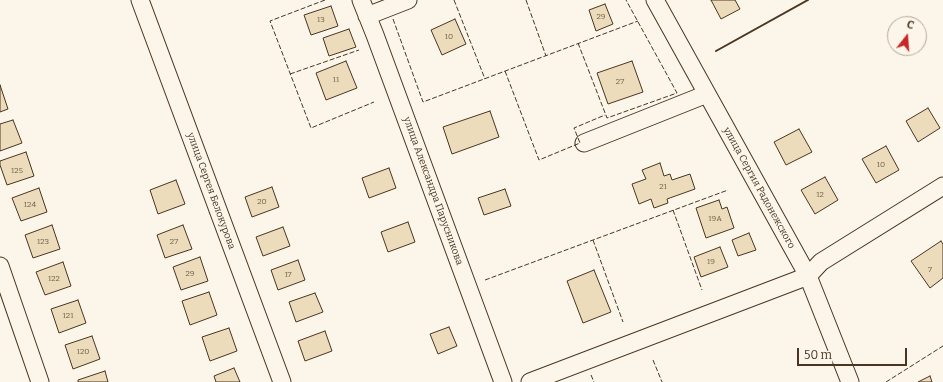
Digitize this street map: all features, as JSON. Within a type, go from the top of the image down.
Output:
[{"type":"street","name":"улица Сергея Белокурова","points":[[140,0],[282,382]]},
{"type":"street","points":[[364,8],[408,0]]},
{"type":"street","name":"улица Сергия Радонежского","points":[[655,0],[808,276],[850,382]]},
{"type":"street","name":"улица Александра Парусникова","points":[[364,8],[503,382]]},
{"type":"street","points":[[584,143],[707,94]]},
{"type":"street","points":[[530,382],[808,276],[821,262],[943,186]]},
{"type":"street","points":[[0,266],[40,382]]},
{"type":"building","points":[[711,0],[735,0],[740,9],[721,19]]},
{"type":"building","points":[[605,4],[613,24],[596,31],[589,10]]},
{"type":"building","points":[[331,6],[338,26],[311,35],[304,15]]},
{"type":"building","points":[[455,19],[466,44],[442,55],[431,30]]},
{"type":"building","points":[[349,29],[356,47],[329,56],[323,38]]},
{"type":"building","points":[[346,61],[357,88],[326,100],[316,73]]},
{"type":"building","points":[[632,61],[643,92],[608,104],[597,73]]},
{"type":"building","points":[[0,85],[8,109],[0,112]]},
{"type":"building","points":[[928,108],[940,128],[918,142],[906,121]]},
{"type":"building","points":[[490,111],[499,137],[452,154],[443,127]]},
{"type":"building","points":[[13,120],[22,143],[0,151],[0,124]]},
{"type":"building","points":[[799,129],[812,152],[786,165],[774,142]]},
{"type":"building","points":[[886,146],[899,170],[876,183],[862,159]]},
{"type":"building","points":[[26,152],[34,176],[7,185],[0,161]]},
{"type":"building","points":[[660,163],[664,176],[670,174],[672,180],[690,174],[695,189],[667,199],[668,203],[654,208],[651,199],[639,204],[632,184],[646,179],[642,170]]},
{"type":"building","points":[[389,168],[396,188],[369,198],[362,178]]},
{"type":"building","points":[[825,177],[838,200],[815,214],[801,190]]},
{"type":"building","points":[[176,180],[185,204],[158,214],[150,190]]},
{"type":"building","points":[[272,187],[279,207],[252,217],[245,197]]},
{"type":"building","points":[[39,188],[47,212],[21,221],[12,198]]},
{"type":"building","points":[[505,189],[511,206],[484,215],[478,198]]},
{"type":"building","points":[[719,200],[722,209],[727,207],[734,228],[706,238],[696,208]]},
{"type":"building","points":[[408,222],[415,242],[388,252],[381,232]]},
{"type":"building","points":[[52,225],[60,249],[33,258],[25,235]]},
{"type":"building","points":[[183,225],[192,249],[165,258],[157,235]]},
{"type":"building","points":[[283,227],[290,246],[263,256],[256,237]]},
{"type":"building","points":[[749,233],[756,250],[738,256],[732,240]]},
{"type":"building","points":[[941,241],[943,244],[943,278],[930,288],[911,261]]},
{"type":"building","points":[[720,247],[728,267],[701,277],[694,257]]},
{"type":"building","points":[[200,257],[208,281],[181,290],[173,267]]},
{"type":"building","points":[[298,260],[305,280],[278,290],[271,270]]},
{"type":"building","points":[[63,262],[71,286],[45,295],[36,272]]},
{"type":"building","points":[[594,270],[611,312],[583,323],[567,281]]},
{"type":"building","points":[[209,292],[217,315],[190,325],[182,301]]},
{"type":"building","points":[[315,293],[323,312],[296,322],[289,302]]},
{"type":"building","points":[[78,300],[86,323],[59,333],[51,309]]},
{"type":"building","points":[[449,327],[457,346],[438,354],[430,334]]},
{"type":"building","points":[[229,328],[237,351],[210,361],[202,337]]},
{"type":"building","points":[[325,331],[332,351],[305,361],[298,341]]},
{"type":"building","points":[[92,336],[100,359],[73,369],[65,345]]},
{"type":"building","points":[[234,368],[240,382],[216,382],[214,376]]},
{"type":"building","points":[[105,371],[108,382],[78,382],[78,380]]},
{"type":"building","points":[[930,376],[932,382],[918,382]]},
{"type":"fence","points":[[325,0],[270,21],[311,128],[374,102]]},
{"type":"fence","points":[[454,0],[485,79]]},
{"type":"fence","points":[[526,0],[546,56]]},
{"type":"fence","points":[[578,43],[607,118],[677,93],[626,0]]},
{"type":"fence","points":[[393,19],[423,102],[638,21]]},
{"type":"fence","points":[[290,74],[359,50]]},
{"type":"fence","points":[[505,71],[539,160],[580,143],[574,128],[605,115]]},
{"type":"fence","points":[[485,280],[728,190]]},
{"type":"fence","points":[[673,210],[702,290]]},
{"type":"fence","points":[[593,240],[623,322]]},
{"type":"fence","points":[[886,382],[943,346]]},
{"type":"fence","points":[[653,360],[662,382]]},
{"type":"fence","points":[[591,375],[594,382]]},
{"type":"wall","points":[[716,51],[808,0]]}]
